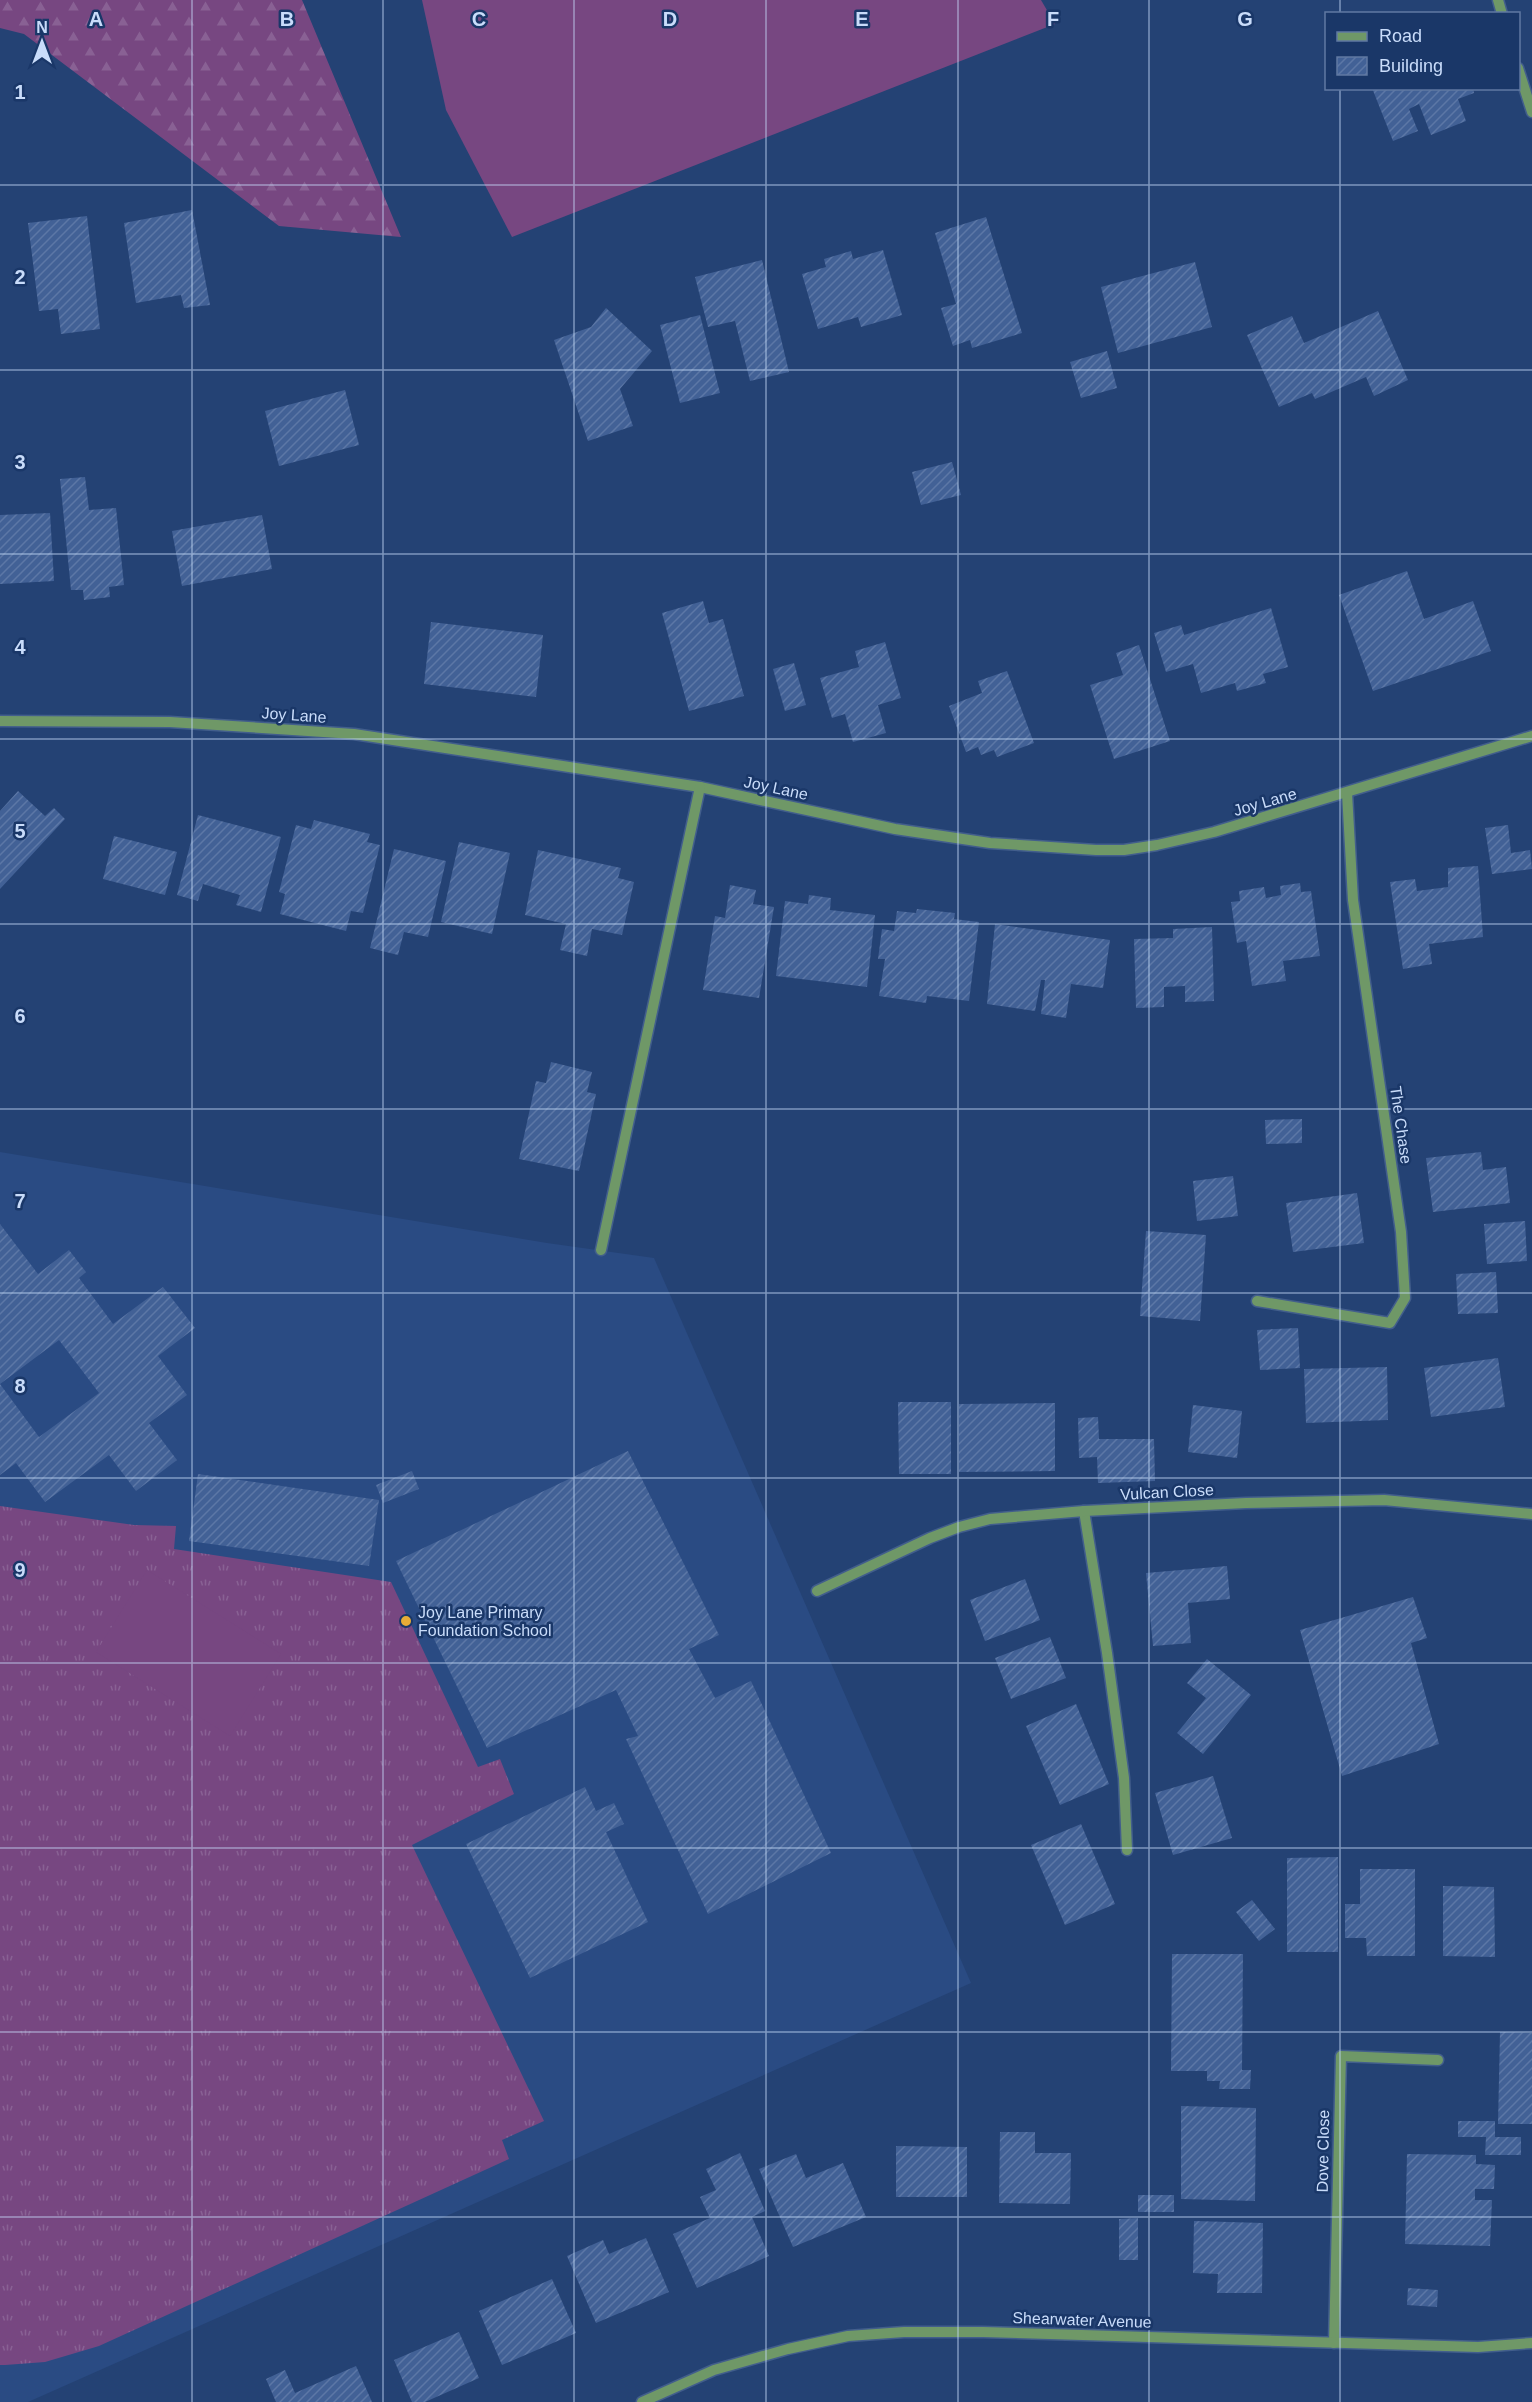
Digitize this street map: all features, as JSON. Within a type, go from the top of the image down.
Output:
[{"type":"street","points":[[1520,74],[1532,112]]},
{"type":"street","name":"Joy Lane","points":[[0,721],[170,722],[354,734],[700,787],[906,830],[990,843],[1096,850],[1124,850],[1157,845],[1214,832],[1532,736]]},
{"type":"street","points":[[601,1251],[700,787]]},
{"type":"street","name":"The Chase","points":[[1257,1301],[1390,1323],[1405,1298],[1401,1232],[1353,900],[1347,793]]},
{"type":"street","name":"Vulcan Close","points":[[817,1591],[959,1527],[990,1519],[1084,1511],[1246,1503],[1384,1500],[1532,1514]]},
{"type":"street","points":[[1084,1511],[1124,1778],[1127,1850]]},
{"type":"street","name":"Dove Close","points":[[1334,2343],[1341,2056],[1438,2060]]},
{"type":"street","name":"Shearwater Avenue","points":[[642,2402],[714,2370],[788,2349],[848,2336],[904,2332],[983,2332],[1478,2347],[1532,2343]]},
{"type":"shaded area","name":"Joy Lane Primary Foundation School","points":[[0,1152],[547,1243],[654,1258],[971,1983],[28,2402],[0,2402]]},
{"type":"green space","points":[[0,0],[302,0],[401,237],[279,226],[24,34],[0,28]]},
{"type":"green space","points":[[422,0],[1041,0],[1055,24],[512,237],[446,110]]},
{"type":"green space","points":[[0,1506],[134,1525],[176,1526],[174,1549],[391,1582],[478,1767],[500,1759],[514,1794],[412,1845],[544,2121],[502,2140],[509,2159],[99,2346],[45,2362],[5,2365],[0,2365]]},
{"type":"green space","points":[[147,1570],[281,1654],[230,1736],[96,1652]]},
{"type":"building","points":[[1373,90],[1473,90],[1474,93],[1458,99],[1466,121],[1431,135],[1419,104],[1409,109],[1418,131],[1393,141]]},
{"type":"building","points":[[192,210],[210,305],[184,308],[181,295],[136,303],[124,223]]},
{"type":"building","points":[[87,216],[100,329],[61,334],[58,309],[39,311],[28,223]]},
{"type":"building","points":[[986,217],[1022,333],[972,348],[970,340],[953,346],[941,308],[956,304],[935,233]]},
{"type":"building","points":[[883,250],[902,315],[861,327],[858,317],[818,329],[802,274],[826,267],[824,259],[851,251],[853,259]]},
{"type":"building","points":[[762,260],[789,372],[750,381],[735,321],[708,327],[695,277]]},
{"type":"building","points":[[1195,262],[1212,327],[1118,353],[1101,287]]},
{"type":"building","points":[[606,308],[652,351],[620,389],[633,426],[588,441],[554,340],[591,327]]},
{"type":"building","points":[[1378,311],[1408,380],[1374,396],[1366,377],[1315,399],[1312,393],[1279,407],[1247,335],[1292,316],[1304,343]]},
{"type":"building","points":[[700,315],[720,393],[680,403],[660,325]]},
{"type":"building","points":[[1107,351],[1117,388],[1081,398],[1070,362]]},
{"type":"building","points":[[345,390],[359,445],[279,466],[265,411]]},
{"type":"building","points":[[952,462],[961,495],[921,505],[912,472]]},
{"type":"building","points":[[85,477],[89,510],[116,508],[124,585],[109,587],[110,597],[84,600],[83,590],[71,590],[60,479]]},
{"type":"building","points":[[50,513],[54,581],[0,584],[0,515]]},
{"type":"building","points":[[262,515],[272,569],[182,586],[172,531]]},
{"type":"building","points":[[1407,571],[1424,619],[1473,601],[1491,651],[1373,691],[1339,595]]},
{"type":"building","points":[[703,601],[709,623],[723,619],[744,696],[689,711],[662,613]]},
{"type":"building","points":[[1271,608],[1288,667],[1263,674],[1266,683],[1237,691],[1235,683],[1201,693],[1193,664],[1166,672],[1154,633],[1181,625],[1184,635]]},
{"type":"building","points":[[431,622],[543,635],[536,697],[424,684]]},
{"type":"building","points":[[885,642],[901,698],[878,705],[886,733],[853,742],[845,714],[832,718],[820,678],[859,667],[855,651]]},
{"type":"building","points":[[1139,645],[1170,741],[1114,759],[1090,685],[1123,675],[1116,653]]},
{"type":"building","points":[[794,663],[806,705],[785,711],[773,669]]},
{"type":"building","points":[[1007,671],[1034,743],[997,757],[994,750],[981,755],[978,747],[966,752],[949,706],[982,693],[978,681]]},
{"type":"building","points":[[18,791],[45,816],[54,808],[65,819],[0,889],[0,811]]},
{"type":"building","points":[[198,815],[281,837],[261,912],[236,905],[240,895],[203,884],[198,901],[177,895]]},
{"type":"building","points":[[314,820],[370,834],[367,842],[380,845],[363,913],[351,911],[346,931],[280,914],[285,894],[279,892],[296,825],[311,829]]},
{"type":"building","points":[[1508,825],[1511,853],[1530,850],[1532,869],[1492,874],[1485,828]]},
{"type":"building","points":[[114,836],[177,852],[165,895],[103,879]]},
{"type":"building","points":[[459,842],[510,853],[492,934],[441,922]]},
{"type":"building","points":[[394,849],[446,861],[428,937],[404,932],[398,955],[370,948]]},
{"type":"building","points":[[538,850],[621,868],[618,878],[634,882],[622,935],[592,929],[587,956],[560,950],[566,924],[525,915]]},
{"type":"building","points":[[1478,866],[1483,937],[1429,944],[1432,964],[1403,969],[1390,882],[1415,879],[1417,891],[1448,887],[1448,868]]},
{"type":"building","points":[[1300,883],[1301,892],[1311,891],[1320,956],[1283,961],[1286,981],[1252,986],[1246,941],[1237,943],[1231,902],[1240,901],[1239,891],[1264,887],[1266,898],[1281,895],[1280,886]]},
{"type":"building","points":[[730,885],[756,890],[753,904],[774,907],[759,998],[703,990],[715,916],[725,918]]},
{"type":"building","points":[[809,895],[831,898],[830,910],[875,915],[867,987],[776,976],[785,901],[808,904]]},
{"type":"building","points":[[917,909],[955,913],[954,919],[979,922],[969,1001],[927,996],[926,1003],[879,996],[885,959],[878,959],[882,929],[894,931],[897,911],[916,913]]},
{"type":"building","points":[[995,924],[1110,940],[1103,988],[1071,984],[1066,1018],[1041,1014],[1045,980],[1041,980],[1035,1011],[987,1004]]},
{"type":"building","points":[[1212,927],[1214,1001],[1185,1002],[1185,986],[1164,987],[1164,1007],[1136,1008],[1134,939],[1173,938],[1173,929]]},
{"type":"building","points":[[551,1062],[592,1072],[587,1092],[596,1094],[579,1171],[519,1159],[536,1081],[546,1083]]},
{"type":"building","points":[[1302,1119],[1302,1143],[1266,1144],[1265,1120]]},
{"type":"building","points":[[1481,1152],[1483,1170],[1506,1167],[1510,1203],[1433,1212],[1426,1158]]},
{"type":"building","points":[[1233,1176],[1238,1216],[1197,1221],[1193,1181]]},
{"type":"building","points":[[1357,1193],[1364,1243],[1293,1252],[1286,1203]]},
{"type":"building","points":[[1525,1221],[1527,1261],[1487,1264],[1484,1224]]},
{"type":"building","points":[[0,1224],[38,1274],[69,1250],[86,1272],[79,1278],[113,1324],[163,1287],[195,1328],[158,1356],[187,1395],[149,1423],[177,1460],[136,1491],[109,1455],[45,1502],[16,1463],[0,1475],[0,1384]],"holes":[[[59,1340],[99,1393],[39,1437],[0,1384]]]},
{"type":"building","points":[[1146,1231],[1206,1235],[1200,1321],[1140,1316]]},
{"type":"building","points":[[1496,1272],[1498,1313],[1458,1314],[1456,1274]]},
{"type":"building","points":[[1298,1328],[1300,1368],[1260,1370],[1257,1330]]},
{"type":"building","points":[[1498,1358],[1505,1407],[1431,1417],[1424,1368]]},
{"type":"building","points":[[1387,1367],[1388,1420],[1306,1423],[1304,1369]]},
{"type":"building","points":[[898,1402],[951,1402],[951,1474],[899,1474]]},
{"type":"building","points":[[1055,1403],[1055,1471],[959,1472],[959,1404]]},
{"type":"building","points":[[1193,1405],[1242,1411],[1237,1458],[1188,1452]]},
{"type":"building","points":[[1098,1417],[1099,1439],[1154,1439],[1155,1481],[1098,1483],[1097,1457],[1079,1458],[1078,1418]]},
{"type":"building","points":[[628,1451],[719,1635],[689,1649],[715,1698],[751,1681],[831,1853],[708,1914],[626,1739],[638,1736],[616,1690],[487,1748],[396,1561]]},
{"type":"building","points":[[412,1471],[419,1489],[383,1503],[376,1485]]},
{"type":"building","points":[[198,1474],[379,1500],[369,1566],[189,1541]]},
{"type":"building","points":[[1227,1566],[1230,1599],[1188,1603],[1191,1643],[1153,1646],[1146,1573]]},
{"type":"building","points":[[1025,1579],[1040,1620],[985,1641],[970,1600]]},
{"type":"building","points":[[1413,1597],[1427,1638],[1411,1643],[1439,1744],[1342,1776],[1300,1630]]},
{"type":"building","points":[[1050,1637],[1066,1678],[1011,1699],[995,1658]]},
{"type":"building","points":[[1207,1659],[1251,1695],[1203,1754],[1177,1733],[1206,1698],[1187,1683]]},
{"type":"building","points":[[1076,1704],[1109,1784],[1060,1805],[1026,1726]]},
{"type":"building","points":[[1213,1776],[1232,1838],[1173,1855],[1155,1793]]},
{"type":"building","points":[[585,1787],[596,1811],[614,1803],[624,1824],[606,1832],[648,1922],[530,1978],[466,1844]]},
{"type":"building","points":[[1081,1824],[1115,1904],[1065,1925],[1031,1845]]},
{"type":"building","points":[[1338,1857],[1338,1952],[1287,1952],[1287,1858]]},
{"type":"building","points":[[1360,1869],[1415,1869],[1415,1956],[1367,1956],[1366,1938],[1345,1938],[1345,1904],[1360,1904]]},
{"type":"building","points":[[1443,1886],[1494,1887],[1495,1957],[1443,1956]]},
{"type":"building","points":[[1252,1900],[1275,1929],[1259,1941],[1236,1912]]},
{"type":"building","points":[[1172,1954],[1243,1954],[1242,2070],[1251,2070],[1250,2089],[1219,2089],[1220,2081],[1207,2081],[1207,2071],[1171,2071]]},
{"type":"building","points":[[1500,2032],[1532,2033],[1532,2124],[1498,2124]]},
{"type":"building","points":[[1181,2106],[1256,2108],[1255,2201],[1181,2199]]},
{"type":"building","points":[[1458,2121],[1495,2121],[1495,2137],[1521,2137],[1521,2155],[1485,2155],[1486,2137],[1458,2137]]},
{"type":"building","points":[[1000,2132],[1035,2132],[1035,2153],[1071,2153],[1070,2204],[999,2203]]},
{"type":"building","points":[[896,2146],[967,2147],[967,2197],[896,2197]]},
{"type":"building","points":[[740,2153],[765,2211],[752,2217],[769,2256],[697,2288],[673,2234],[710,2218],[700,2197],[716,2190],[706,2169]]},
{"type":"building","points":[[796,2154],[806,2178],[843,2163],[866,2217],[793,2247],[759,2169]]},
{"type":"building","points":[[1407,2154],[1476,2155],[1476,2164],[1495,2165],[1494,2189],[1475,2189],[1475,2200],[1492,2200],[1490,2246],[1405,2244]]},
{"type":"building","points":[[1138,2195],[1174,2195],[1174,2212],[1138,2212]]},
{"type":"building","points":[[1138,2218],[1138,2260],[1119,2260],[1119,2219]]},
{"type":"building","points":[[1194,2221],[1263,2223],[1262,2293],[1217,2293],[1218,2274],[1193,2273]]},
{"type":"building","points":[[646,2238],[669,2292],[596,2323],[567,2256],[603,2240],[609,2254]]},
{"type":"building","points":[[552,2279],[576,2333],[502,2365],[479,2311]]},
{"type":"building","points":[[1408,2288],[1438,2290],[1437,2307],[1407,2305]]},
{"type":"building","points":[[459,2332],[479,2378],[425,2402],[412,2402],[394,2360]]},
{"type":"building","points":[[356,2366],[372,2402],[276,2402],[266,2379],[285,2370],[295,2393]]},
{"type":"place","name":"Joy Lane Primary Foundation School","points":[[406,1621]]}]
